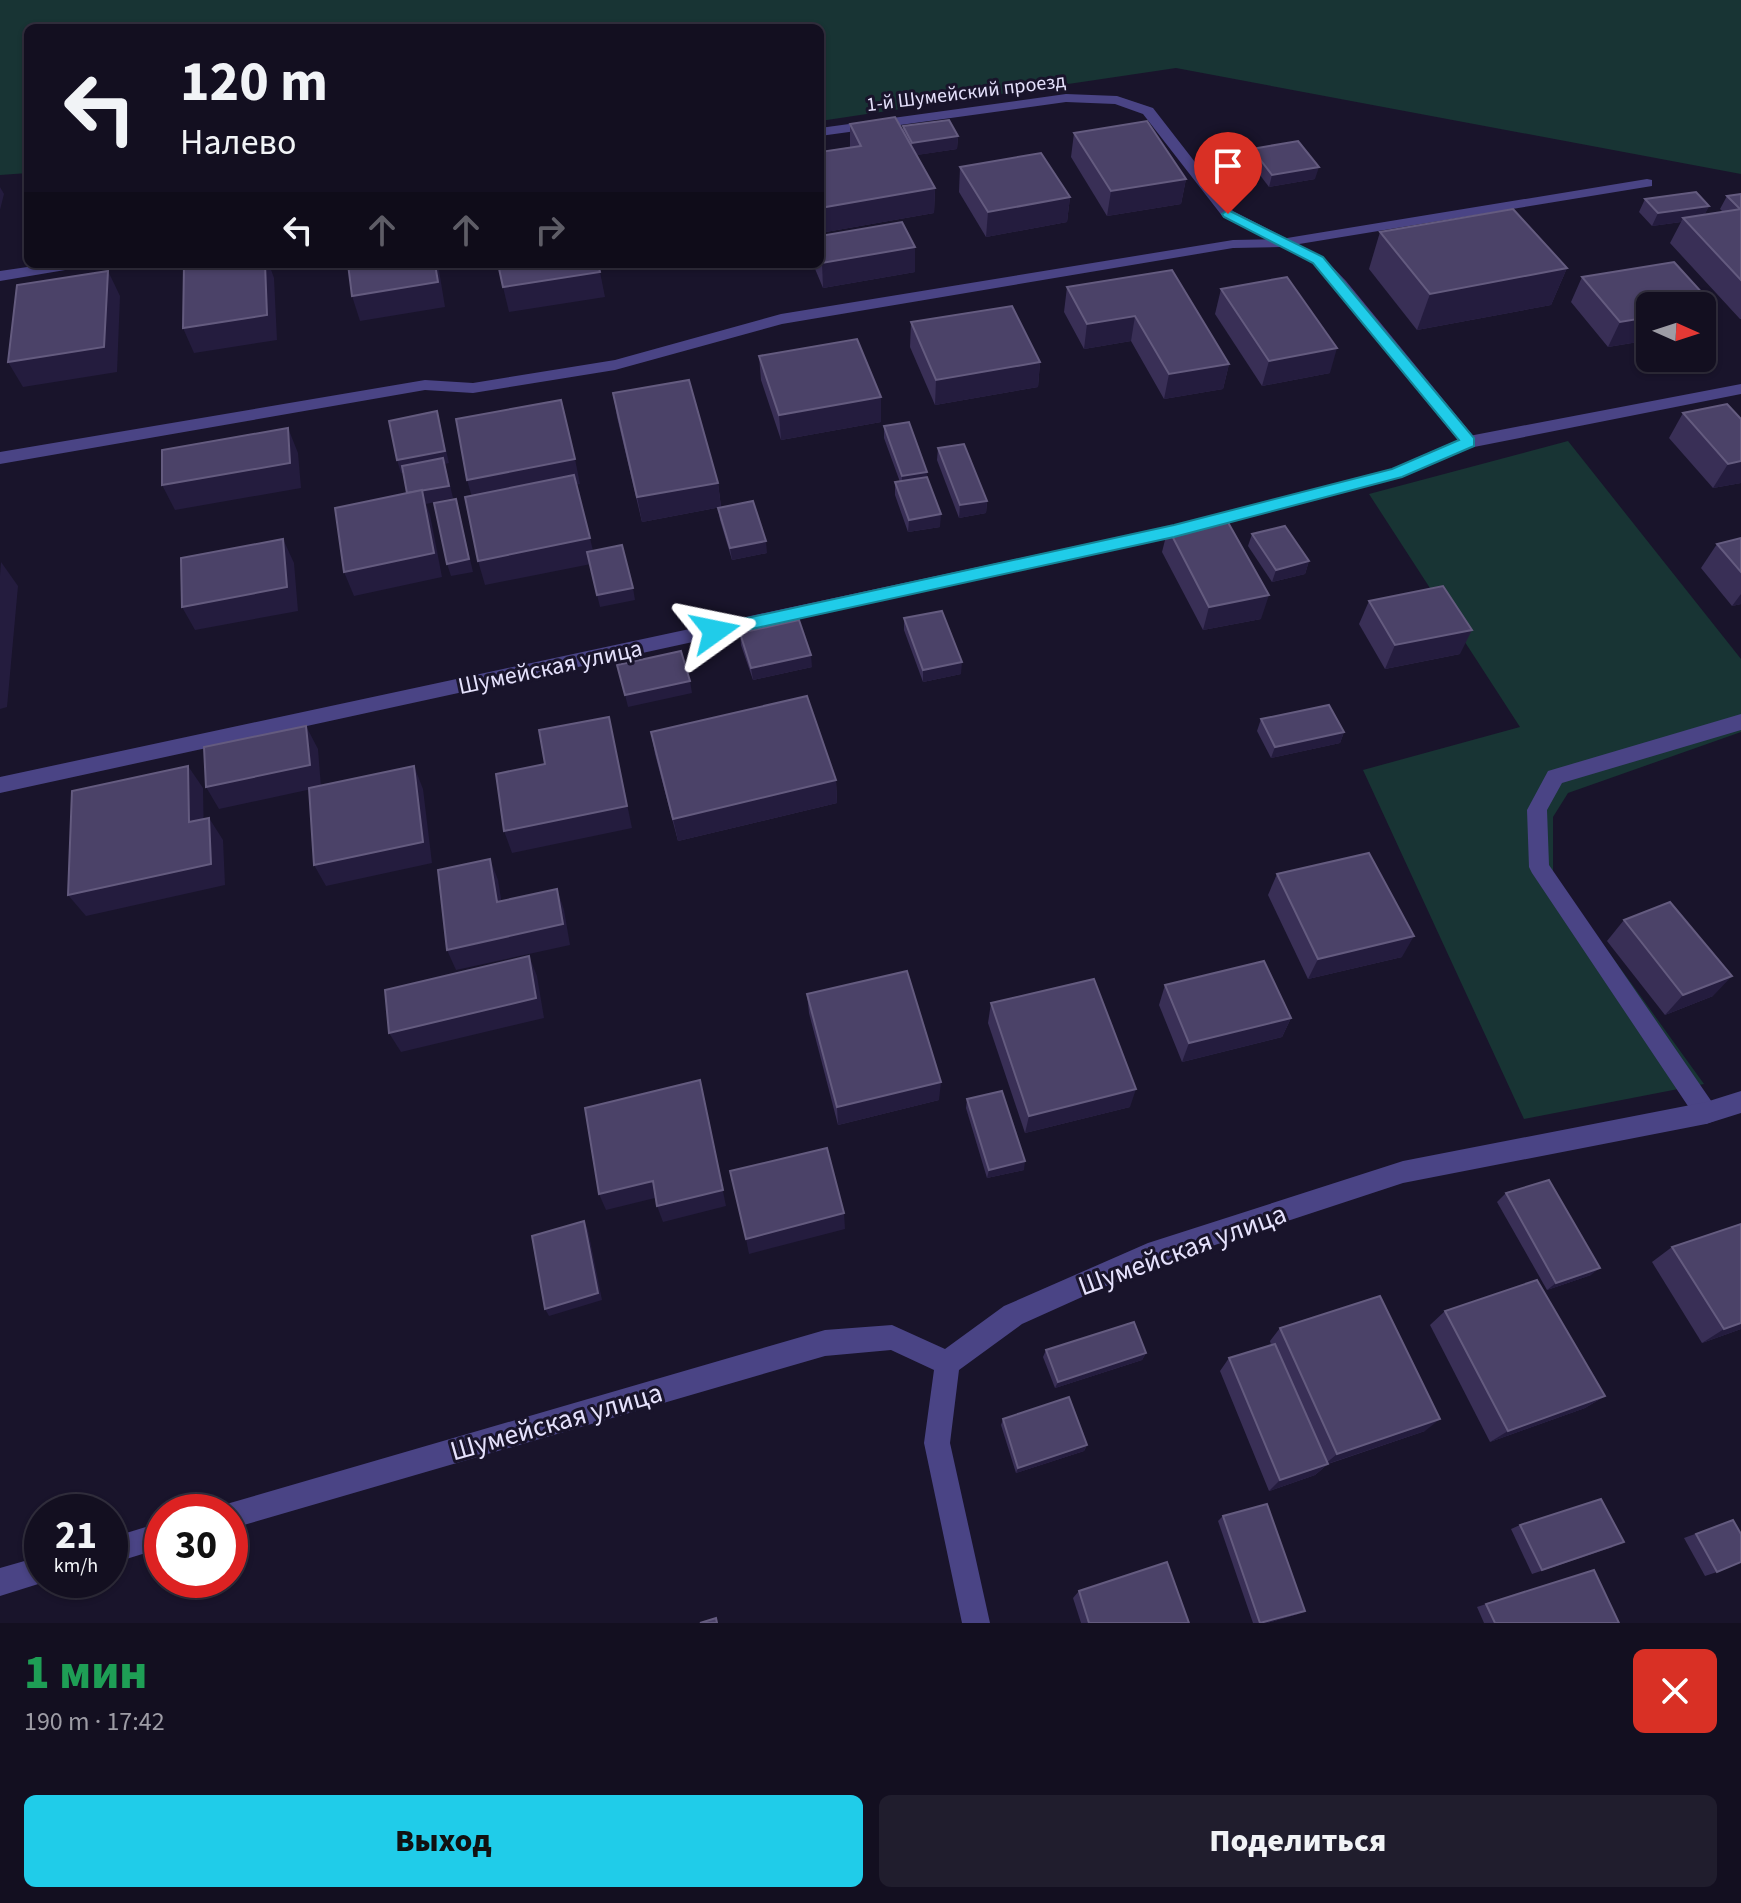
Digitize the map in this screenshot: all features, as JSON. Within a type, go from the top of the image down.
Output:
[{"type":"street","name":"1-й Шумейский проезд","points":[[824,131],[1066,98],[1117,100],[1148,111],[1228,214],[1281,243]]},
{"type":"street","points":[[0,458],[425,385],[473,388],[615,365],[781,319],[1233,244],[1281,243],[1647,183]]},
{"type":"street","points":[[1281,243],[1318,260],[1341,284],[1469,442]]},
{"type":"street","points":[[0,276],[51,268]]},
{"type":"street","name":"Шумейская улица","points":[[0,785],[1174,531],[1396,473],[1469,442],[1741,389]]},
{"type":"street","points":[[1706,1113],[1539,867],[1537,810],[1555,777],[1741,722]]},
{"type":"street","name":"Шумейская улица","points":[[248,1511],[825,1343],[892,1337],[947,1363],[1013,1315],[1148,1255],[1403,1172],[1706,1113],[1741,1102]]},
{"type":"street","points":[[947,1363],[937,1443],[976,1623]]},
{"type":"street","points":[[0,1582],[24,1575]]},
{"type":"green space","points":[[0,0],[1741,0],[1741,174],[1176,68],[824,120],[824,24],[24,24],[24,173],[0,175]]},
{"type":"green space","points":[[1568,441],[1741,659],[1741,732],[1568,793],[1553,817],[1553,875],[1704,1084],[1524,1119],[1363,770],[1520,727],[1369,494]]},
{"type":"building","points":[[895,117],[935,188],[824,207],[824,151],[861,146],[850,124]]},
{"type":"building","points":[[949,120],[958,136],[912,143],[903,126]]},
{"type":"building","points":[[1147,121],[1186,179],[1111,191],[1074,133]]},
{"type":"building","points":[[1298,141],[1319,167],[1272,175],[1252,149]]},
{"type":"building","points":[[1041,153],[1070,197],[988,212],[960,167]]},
{"type":"building","points":[[1696,192],[1709,206],[1658,213],[1645,199]]},
{"type":"building","points":[[1741,194],[1741,209],[1740,209],[1727,196]]},
{"type":"building","points":[[1513,209],[1567,268],[1430,294],[1380,232]]},
{"type":"building","points":[[1741,209],[1741,280],[1683,218]]},
{"type":"building","points":[[902,222],[915,247],[824,263],[824,235]]},
{"type":"building","points":[[1674,262],[1701,292],[1636,292],[1636,319],[1620,322],[1582,277]]},
{"type":"building","points":[[184,268],[265,268],[267,315],[183,328]]},
{"type":"building","points":[[348,268],[436,268],[438,282],[352,296]]},
{"type":"building","points":[[499,268],[599,268],[600,272],[503,287]]},
{"type":"building","points":[[1172,270],[1229,364],[1169,374],[1135,316],[1087,324],[1067,287]]},
{"type":"building","points":[[108,271],[104,347],[8,362],[17,285]]},
{"type":"building","points":[[1287,277],[1337,348],[1269,361],[1221,289]]},
{"type":"building","points":[[1012,306],[1040,362],[936,380],[911,322]]},
{"type":"building","points":[[857,339],[881,397],[779,415],[759,356]]},
{"type":"building","points":[[689,380],[718,483],[637,497],[613,393]]},
{"type":"building","points":[[561,400],[575,459],[467,480],[456,419]]},
{"type":"building","points":[[1727,404],[1741,419],[1741,461],[1728,464],[1683,413]]},
{"type":"building","points":[[437,411],[445,451],[397,460],[389,421]]},
{"type":"building","points":[[909,422],[927,472],[902,476],[884,426]]},
{"type":"building","points":[[288,428],[290,463],[162,485],[162,450]]},
{"type":"building","points":[[964,444],[987,501],[960,505],[938,448]]},
{"type":"building","points":[[443,458],[449,486],[407,493],[402,466]]},
{"type":"building","points":[[574,475],[590,538],[478,561],[465,497]]},
{"type":"building","points":[[927,477],[941,514],[909,520],[895,482]]},
{"type":"building","points":[[422,490],[434,553],[344,572],[335,508]]},
{"type":"building","points":[[456,499],[469,559],[447,564],[434,503]]},
{"type":"building","points":[[753,501],[766,541],[730,548],[718,508]]},
{"type":"building","points":[[1225,517],[1269,595],[1209,607],[1168,528]]},
{"type":"building","points":[[1285,526],[1309,561],[1276,570],[1252,534]]},
{"type":"building","points":[[1741,538],[1741,572],[1717,544]]},
{"type":"building","points":[[283,539],[287,587],[182,607],[181,558]]},
{"type":"building","points":[[622,545],[633,588],[597,595],[587,552]]},
{"type":"building","points":[[1443,586],[1472,630],[1395,645],[1369,601]]},
{"type":"building","points":[[942,611],[962,662],[923,670],[904,618]]},
{"type":"building","points":[[799,620],[811,655],[751,668],[740,633]]},
{"type":"building","points":[[681,651],[690,681],[625,695],[617,665]]},
{"type":"building","points":[[807,696],[836,780],[673,819],[651,732]]},
{"type":"building","points":[[1329,705],[1344,732],[1275,747],[1261,719]]},
{"type":"building","points":[[609,717],[627,806],[504,831],[496,774],[545,764],[539,730]]},
{"type":"building","points":[[306,726],[310,765],[206,787],[204,747]]},
{"type":"building","points":[[188,766],[189,822],[209,818],[211,864],[68,895],[72,791]]},
{"type":"building","points":[[414,766],[423,842],[314,865],[309,788]]},
{"type":"building","points":[[1369,853],[1414,936],[1318,959],[1277,874]]},
{"type":"building","points":[[490,859],[497,902],[557,889],[563,924],[447,950],[438,870]]},
{"type":"building","points":[[1670,902],[1732,976],[1683,995],[1624,920]]},
{"type":"building","points":[[529,956],[536,998],[389,1033],[385,990]]},
{"type":"building","points":[[1264,961],[1291,1018],[1189,1043],[1165,985]]},
{"type":"building","points":[[907,971],[941,1082],[837,1107],[807,994]]},
{"type":"building","points":[[1094,979],[1136,1089],[1029,1116],[991,1003]]},
{"type":"building","points":[[700,1080],[723,1190],[657,1206],[653,1181],[599,1194],[585,1108]]},
{"type":"building","points":[[1002,1091],[1025,1161],[989,1170],[967,1099]]},
{"type":"building","points":[[827,1148],[844,1213],[746,1239],[730,1171]]},
{"type":"building","points":[[1549,1180],[1600,1268],[1556,1283],[1506,1193]]},
{"type":"building","points":[[584,1221],[598,1293],[545,1309],[532,1236]]},
{"type":"building","points":[[1741,1224],[1741,1323],[1724,1329],[1672,1247]]},
{"type":"building","points":[[1537,1280],[1605,1396],[1508,1431],[1445,1311]]},
{"type":"building","points":[[1380,1296],[1440,1419],[1337,1454],[1280,1328]]},
{"type":"building","points":[[1134,1322],[1146,1353],[1058,1382],[1046,1350]]},
{"type":"building","points":[[1275,1344],[1328,1464],[1280,1480],[1229,1358]]},
{"type":"building","points":[[1069,1397],[1087,1445],[1018,1468],[1003,1419]]},
{"type":"building","points":[[1601,1499],[1624,1542],[1542,1570],[1520,1525]]},
{"type":"building","points":[[1267,1504],[1305,1611],[1260,1623],[1223,1516]]},
{"type":"building","points":[[1733,1520],[1741,1534],[1741,1562],[1717,1572],[1696,1534]]},
{"type":"building","points":[[1167,1562],[1189,1623],[1089,1623],[1079,1591]]},
{"type":"building","points":[[1594,1570],[1619,1623],[1495,1623],[1486,1604]]},
{"type":"building","points":[[716,1618],[717,1623],[700,1623]]},
{"type":"route","points":[[715,631],[1174,531],[1396,473],[1469,442],[1318,260],[1228,214]]}]
